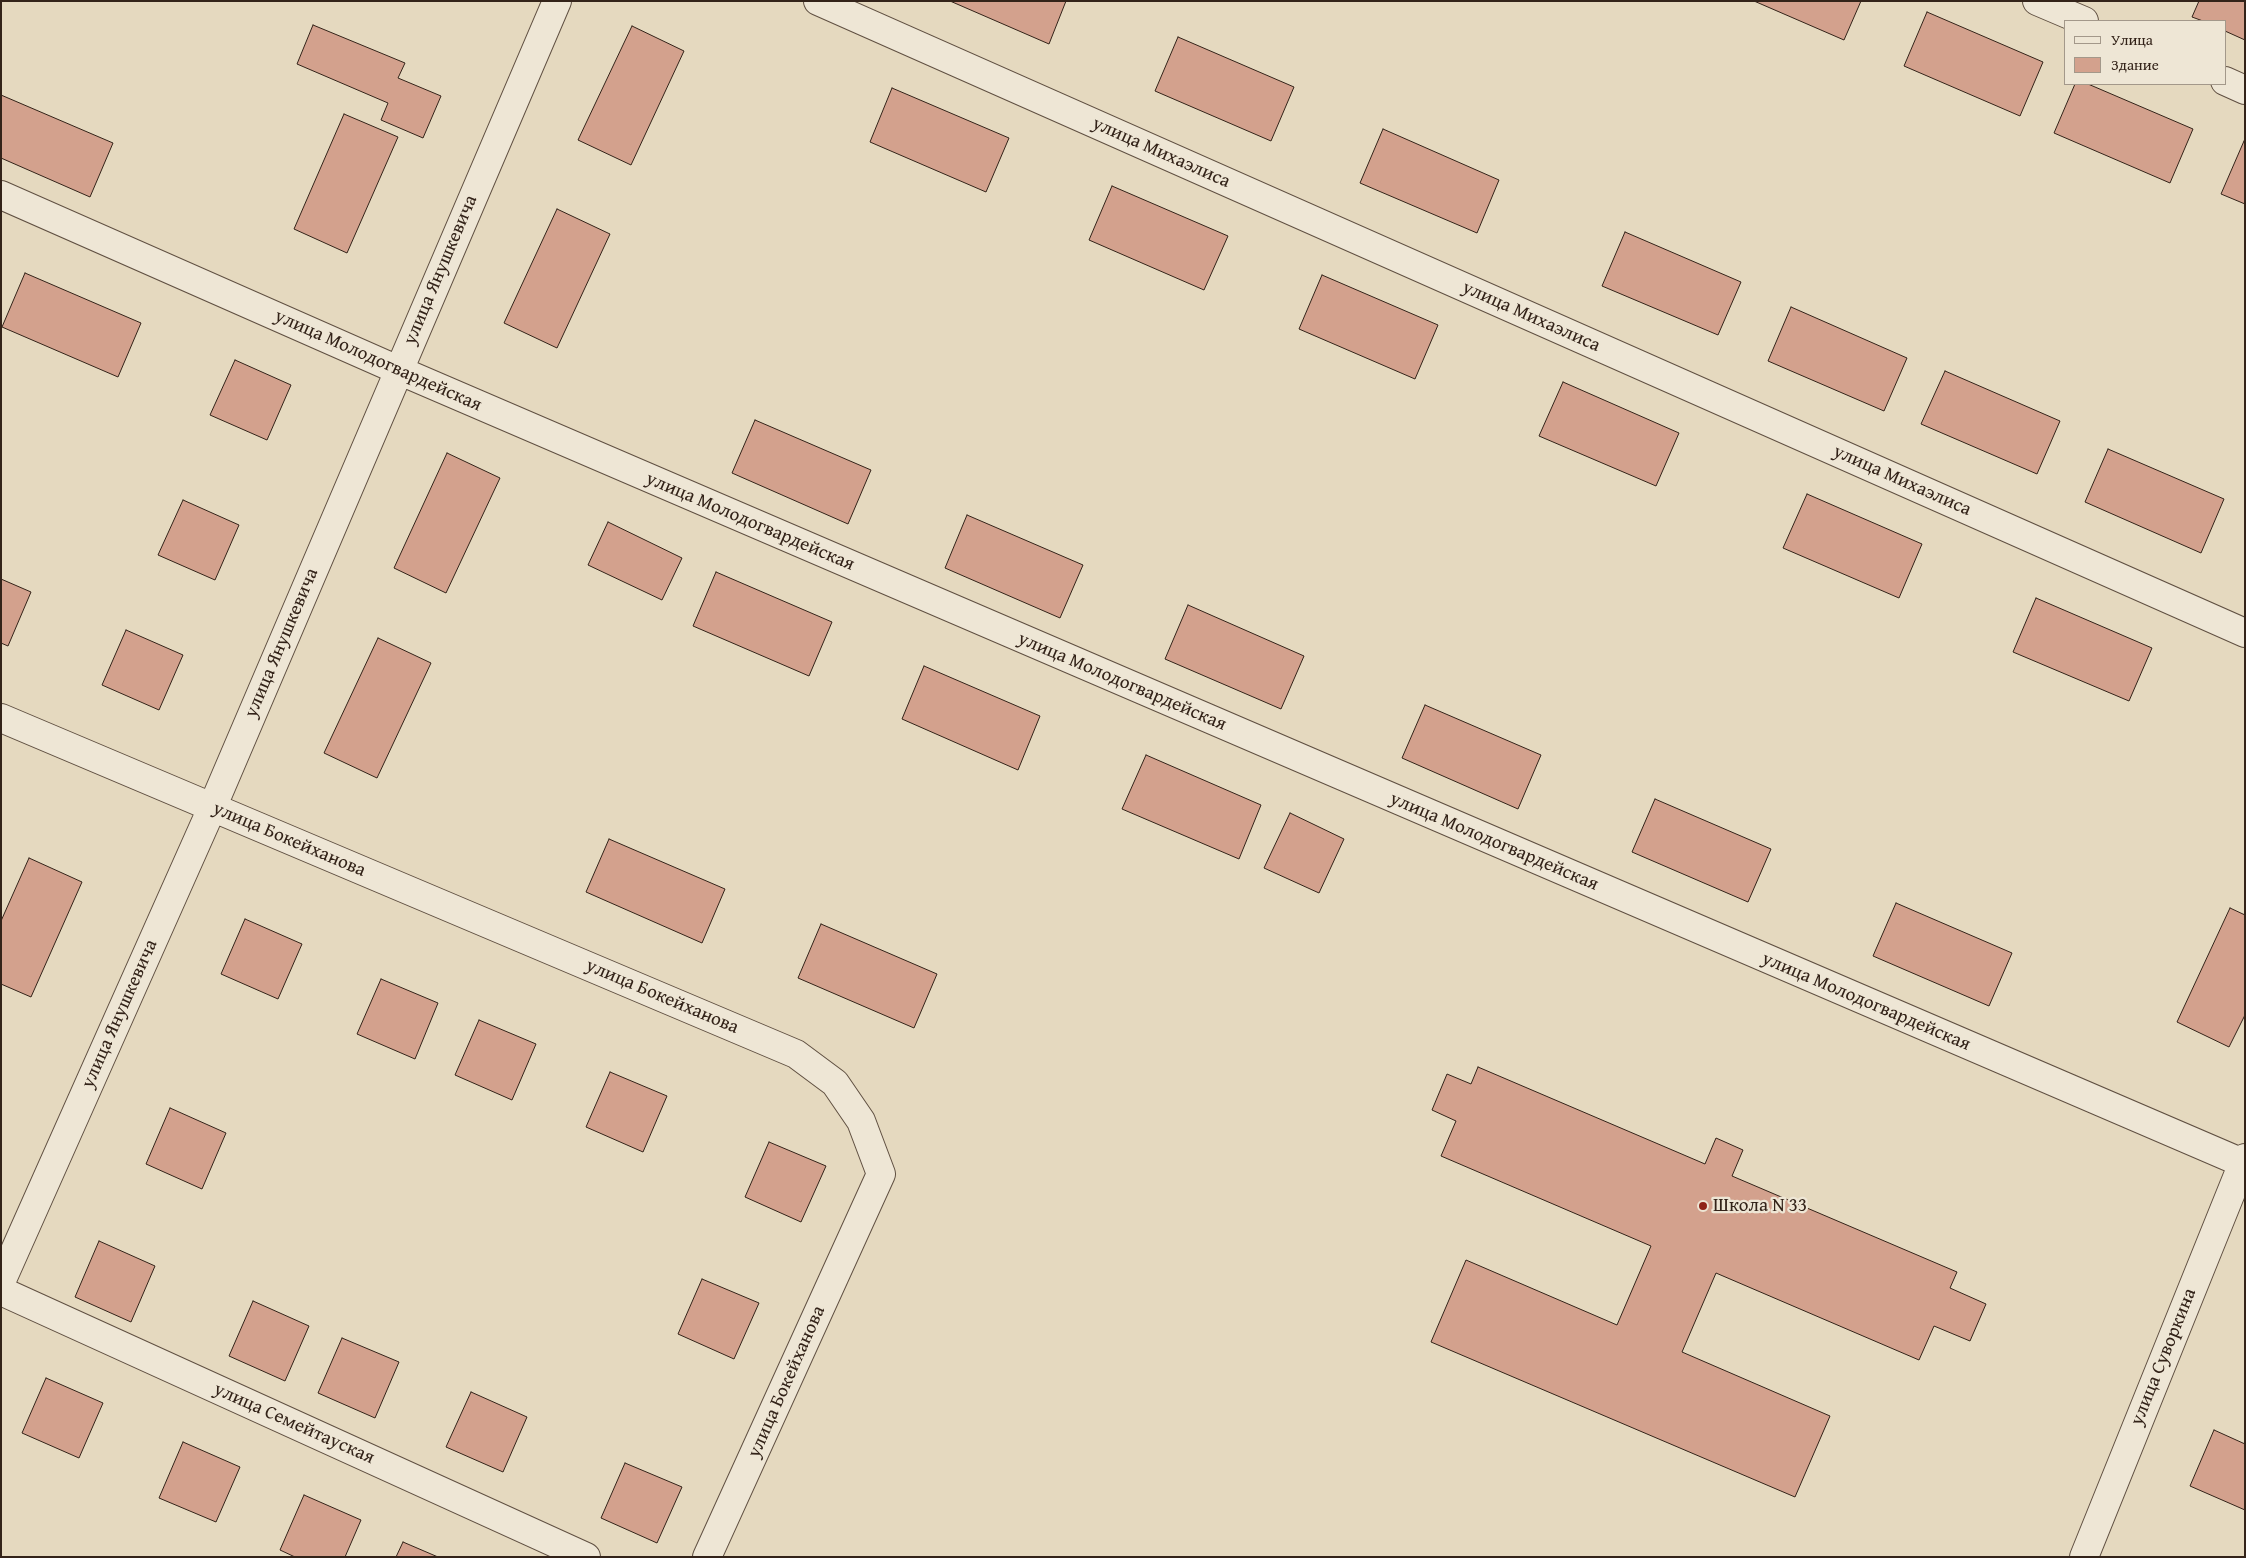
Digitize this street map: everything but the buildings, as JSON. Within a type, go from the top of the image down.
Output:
[{"type":"street","name":"улица Янушкевича","points":[[1,1282],[212,808],[557,1]]},
{"type":"street","name":"улица Михаэлиса","points":[[818,1],[2245,633]]},
{"type":"street","points":[[2037,1],[2082,20]]},
{"type":"street","points":[[2226,81],[2245,90]]},
{"type":"street","name":"улица Молодогвардейская","points":[[1,195],[398,370],[2244,1162]]},
{"type":"street","name":"улица Бокейханова","points":[[1,718],[796,1054],[835,1084],[861,1121],[881,1174],[707,1557]]},
{"type":"street","name":"улица Суворкина","points":[[2084,1557],[2244,1162]]},
{"type":"street","name":"улица Семейтауская","points":[[1,1291],[586,1557]]},
{"type":"place","name":"Школа N 33","points":[[1703,1206]]}]
